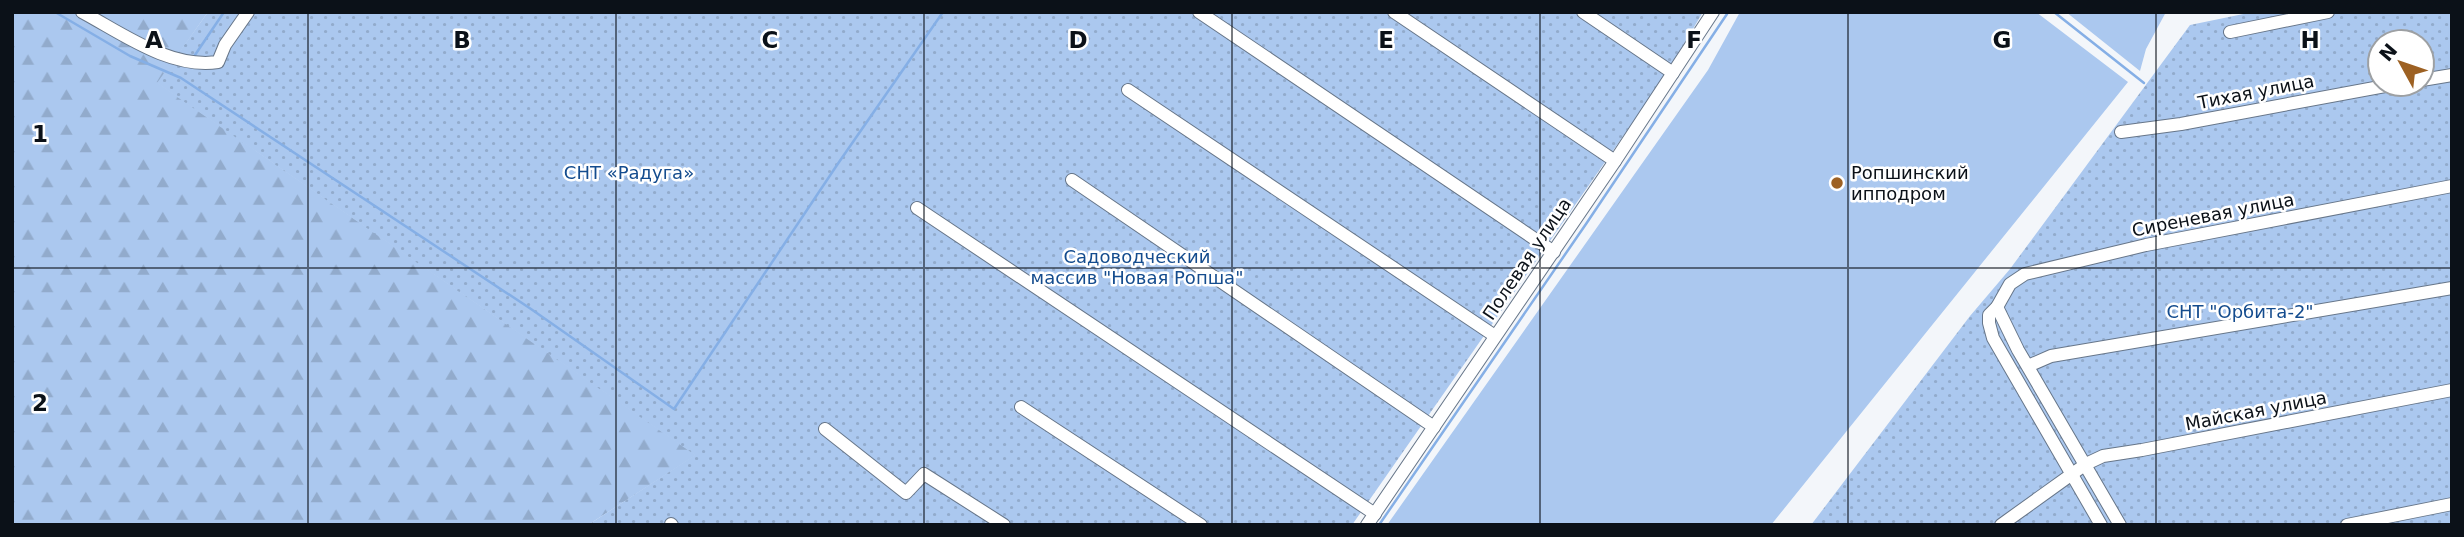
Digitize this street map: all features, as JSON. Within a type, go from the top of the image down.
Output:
[{"type":"street","points":[[82,12],[158,52],[199,64],[218,62],[225,45],[248,12]]},
{"type":"street","points":[[1199,12],[1553,252]]},
{"type":"street","points":[[1394,12],[1615,161]]},
{"type":"street","points":[[1583,12],[1673,73]]},
{"type":"street","name":"Полевая улица","points":[[1367,525],[1713,12]]},
{"type":"street","points":[[2230,32],[2328,12]]},
{"type":"street","points":[[1128,90],[1495,336]]},
{"type":"street","name":"Тихая улица","points":[[2122,132],[2181,124],[2366,90]]},
{"type":"street","points":[[1072,180],[1434,427]]},
{"type":"street","name":"Сиреневая улица","points":[[1997,307],[2010,284],[2025,274],[2146,245],[2452,186]]},
{"type":"street","points":[[917,208],[1375,514]]},
{"type":"street","points":[[2028,366],[2051,356],[2452,288]]},
{"type":"street","points":[[2101,525],[1993,338],[1989,323],[1990,314],[1997,307],[2120,525]]},
{"type":"street","name":"Майская улица","points":[[2001,525],[2086,464],[2103,456],[2452,390]]},
{"type":"street","points":[[1021,407],[1201,525]]},
{"type":"street","points":[[825,429],[906,492],[924,474],[1004,525]]},
{"type":"street","points":[[2347,525],[2452,504]]},
{"type":"green space","points":[[12,12],[208,12],[158,83],[696,455],[588,525],[12,525]]},
{"type":"green space","name":"Садоводческий массив \"Новая Ропша\"","points":[[208,12],[1703,12],[1665,76],[1352,525],[588,525],[695,455],[157,83]]},
{"type":"green space","name":"Ропшинский ипподром","points":[[1740,12],[2036,12],[2128,82],[1771,525],[1387,525],[1708,70]]},
{"type":"green space","points":[[2066,12],[2166,12],[2146,49],[2140,71]]},
{"type":"green space","name":"СНТ \"Орбита-2\"","points":[[2253,12],[2452,12],[2452,525],[1811,525],[1970,316],[2010,269],[2190,25]]},
{"type":"waterway","points":[[55,12],[130,56],[181,78],[531,309],[674,409],[943,12]]},
{"type":"waterway","points":[[195,55],[224,12]]},
{"type":"waterway","points":[[2054,12],[2144,83]]},
{"type":"waterway","points":[[1379,525],[1727,14]]},
{"type":"place","name":"Ропшинский ипподром","points":[[1837,183]]},
{"type":"park label","name":"СНТ «Радуга»","points":[[629,173]]}]
